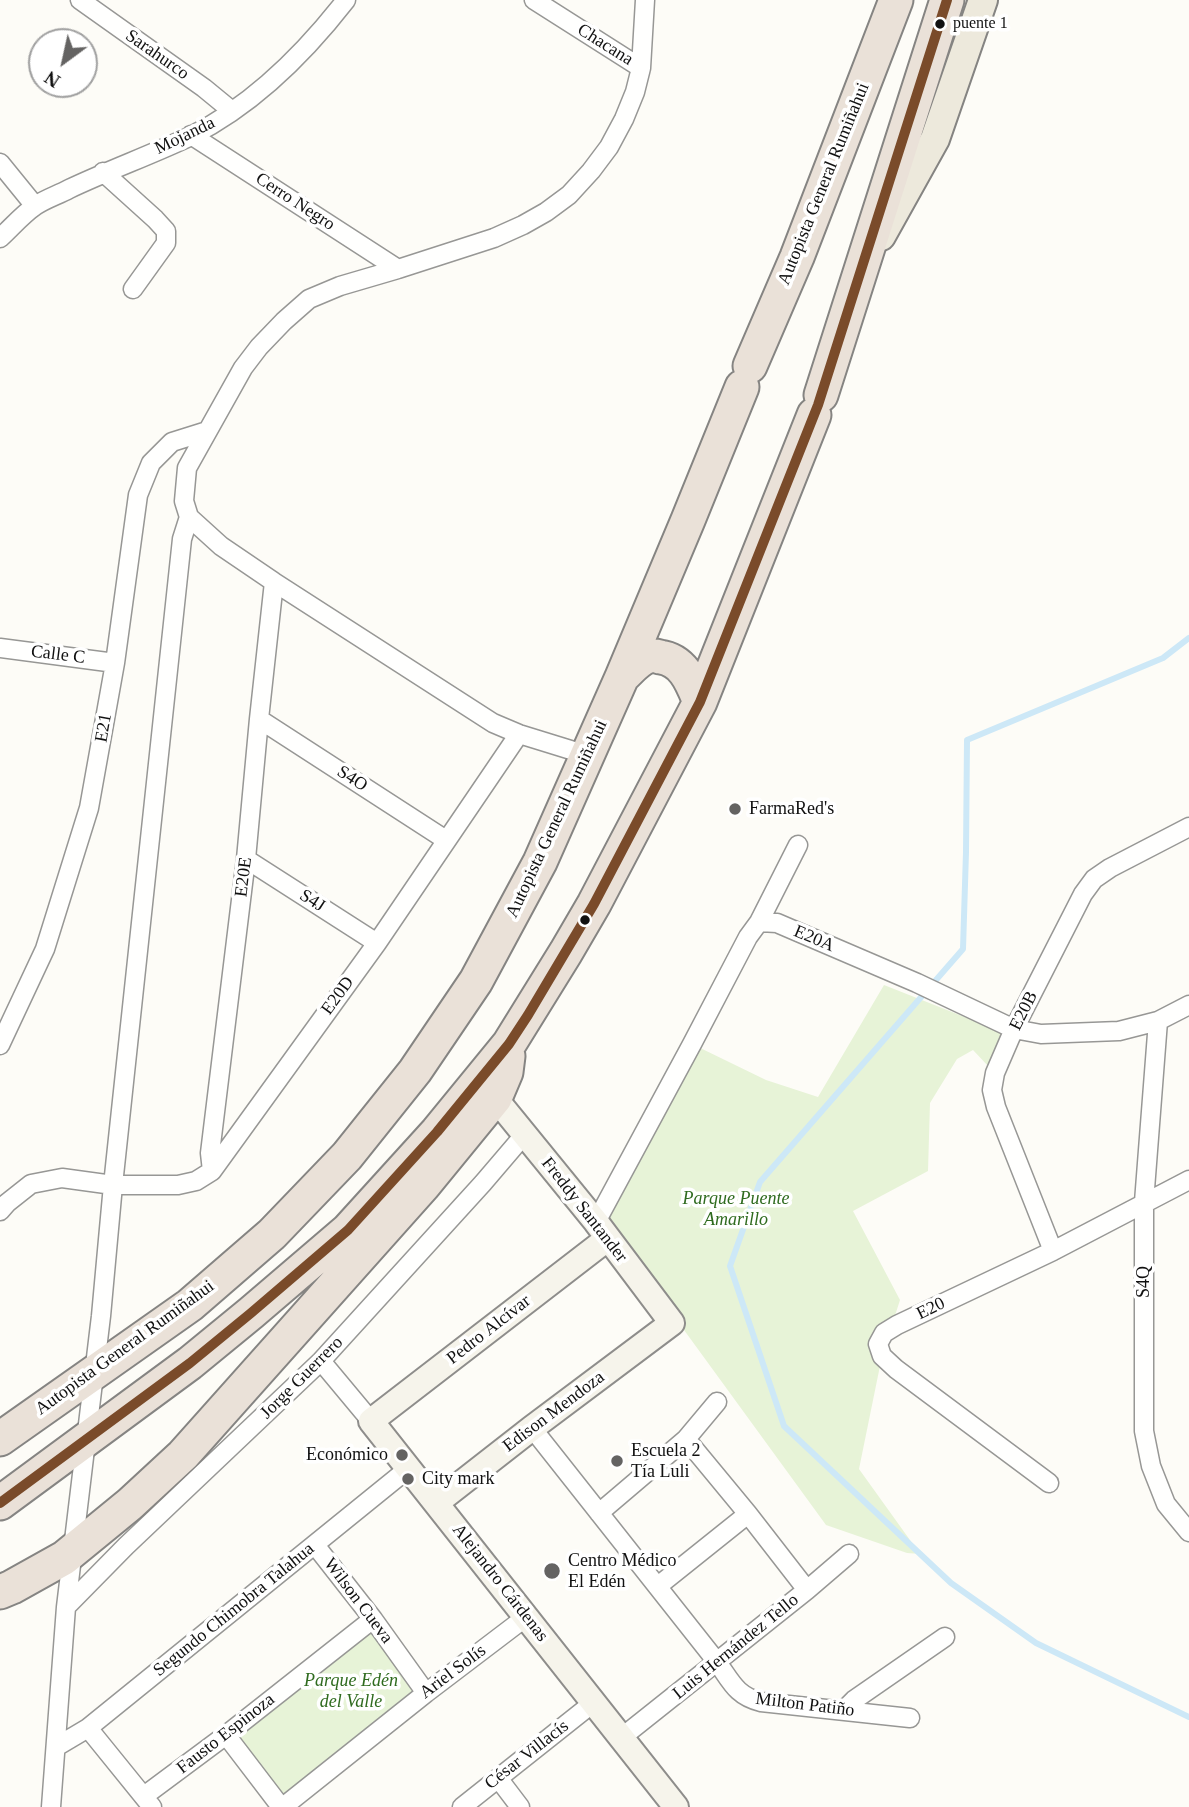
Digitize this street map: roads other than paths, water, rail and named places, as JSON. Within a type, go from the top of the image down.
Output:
[{"type":"highway","name":"Autopista General Rumiñahui","points":[[0,1439],[190,1305],[272,1234],[347,1156],[415,1072],[476,981],[528,887],[622,677],[797,257],[896,0]]},
{"type":"highway","points":[[0,1503],[190,1363],[348,1230],[437,1132],[509,1044],[547,985],[638,824],[700,702],[817,405],[947,0]]},
{"type":"highway","points":[[876,53],[924,71]]},
{"type":"highway","points":[[622,677],[639,661],[651,655],[666,658],[680,666],[689,677],[700,702]]},
{"type":"highway","points":[[4,1592],[64,1558],[130,1504],[183,1455],[423,1186],[495,1098],[506,1072],[509,1044]]},
{"type":"main road","points":[[856,281],[935,139],[983,0]]},
{"type":"street","name":"Sarahurco","points":[[80,0],[232,111]]},
{"type":"street","name":"Mojanda","points":[[0,238],[35,206],[103,172],[191,135],[232,111],[290,63],[324,28],[346,0]]},
{"type":"street","name":"Chacana","points":[[534,0],[641,68]]},
{"type":"street","points":[[587,755],[493,723],[221,546],[189,517],[184,501],[187,468],[243,368],[259,346],[309,299],[340,286],[494,237],[523,225],[569,195],[609,147],[628,110],[641,68],[645,0]]},
{"type":"street","name":"Cerro Negro","points":[[191,135],[398,269]]},
{"type":"street","points":[[0,163],[35,206]]},
{"type":"street","points":[[103,172],[166,231],[166,243],[133,289]]},
{"type":"street","name":"E21","points":[[0,1045],[45,949],[89,808],[115,663],[138,495],[151,463],[172,442],[207,431]]},
{"type":"street","points":[[51,1807],[66,1606],[101,1316],[182,539],[189,517]]},
{"type":"street","name":"E20E","points":[[212,1171],[209,1162],[246,859],[274,582]]},
{"type":"street","name":"Calle C","points":[[0,648],[115,663]]},
{"type":"street","name":"S4O","points":[[259,719],[446,840]]},
{"type":"street","name":"E20D","points":[[212,1171],[377,943],[519,734]]},
{"type":"street","name":"E20B","points":[[1053,1251],[996,1107],[992,1090],[995,1073],[1011,1028],[1083,894],[1094,879],[1189,827]]},
{"type":"street","points":[[601,1230],[692,1044],[798,845]]},
{"type":"street","name":"S4J","points":[[246,859],[377,943]]},
{"type":"street","name":"E20A","points":[[759,922],[777,923],[1011,1028],[1041,1034],[1119,1031],[1158,1021],[1189,1005]]},
{"type":"street","name":"S4Q","points":[[1158,1021],[1144,1202],[1144,1431],[1152,1466],[1166,1504],[1189,1532]]},
{"type":"street","name":"Freddy Santander","points":[[495,1098],[672,1323]]},
{"type":"street","name":"Jorge Guerrero","points":[[66,1606],[321,1362],[524,1135]]},
{"type":"street","points":[[0,1211],[31,1184],[62,1178],[113,1185],[178,1185],[196,1181],[212,1171]]},
{"type":"street","name":"E20","points":[[1048,1483],[895,1369],[882,1356],[878,1344],[884,1333],[898,1325],[1053,1251],[1189,1180]]},
{"type":"street","name":"Pedro Alcívar","points":[[371,1421],[601,1230]]},
{"type":"street","name":"Edison Mendoza","points":[[436,1503],[672,1323]]},
{"type":"street","name":"Alejandro Cárdenas","points":[[321,1362],[409,1468],[676,1807]]},
{"type":"street","points":[[600,1513],[686,1439],[717,1402]]},
{"type":"street","name":"Milton Patiño","points":[[532,1428],[737,1689],[748,1699],[910,1718]]},
{"type":"street","points":[[686,1439],[807,1590]]},
{"type":"street","name":"Segundo Chimobra Talahua","points":[[56,1747],[88,1728],[409,1468]]},
{"type":"street","points":[[658,1586],[748,1514]]},
{"type":"street","name":"Wilson Cueva","points":[[315,1545],[426,1693]]},
{"type":"street","name":"Luis Hernández Tello","points":[[621,1738],[807,1590],[849,1553]]},
{"type":"street","name":"Ariel Solís","points":[[282,1807],[526,1617]]},
{"type":"street","name":"Fausto Espinoza","points":[[148,1802],[226,1735],[373,1619]]},
{"type":"street","points":[[844,1710],[854,1700],[945,1637]]},
{"type":"street","name":"César Villacís","points":[[461,1807],[593,1703]]},
{"type":"street","points":[[88,1728],[148,1802]]},
{"type":"street","points":[[226,1735],[282,1807]]},
{"type":"street","points":[[498,1778],[520,1807]]},
{"type":"waterway","points":[[1189,638],[1163,658],[967,740],[963,949],[760,1182],[730,1266],[784,1426],[951,1583],[1036,1643],[1189,1717]]},
{"type":"place","name":"puente 1","points":[[940,24]]},
{"type":"place","name":"FarmaRed's","points":[[735,809]]},
{"type":"place","name":"Económico","points":[[402,1455]]},
{"type":"place","name":"Escuela 2 Tía Luli","points":[[617,1461]]},
{"type":"place","name":"City mark","points":[[408,1479]]},
{"type":"place","name":"Centro Médico El Edén","points":[[552,1571]]},
{"type":"park label","name":"Parque Puente Amarillo","points":[[736,1209]]},
{"type":"park label","name":"Parque Edén del Valle","points":[[351,1691]]}]
